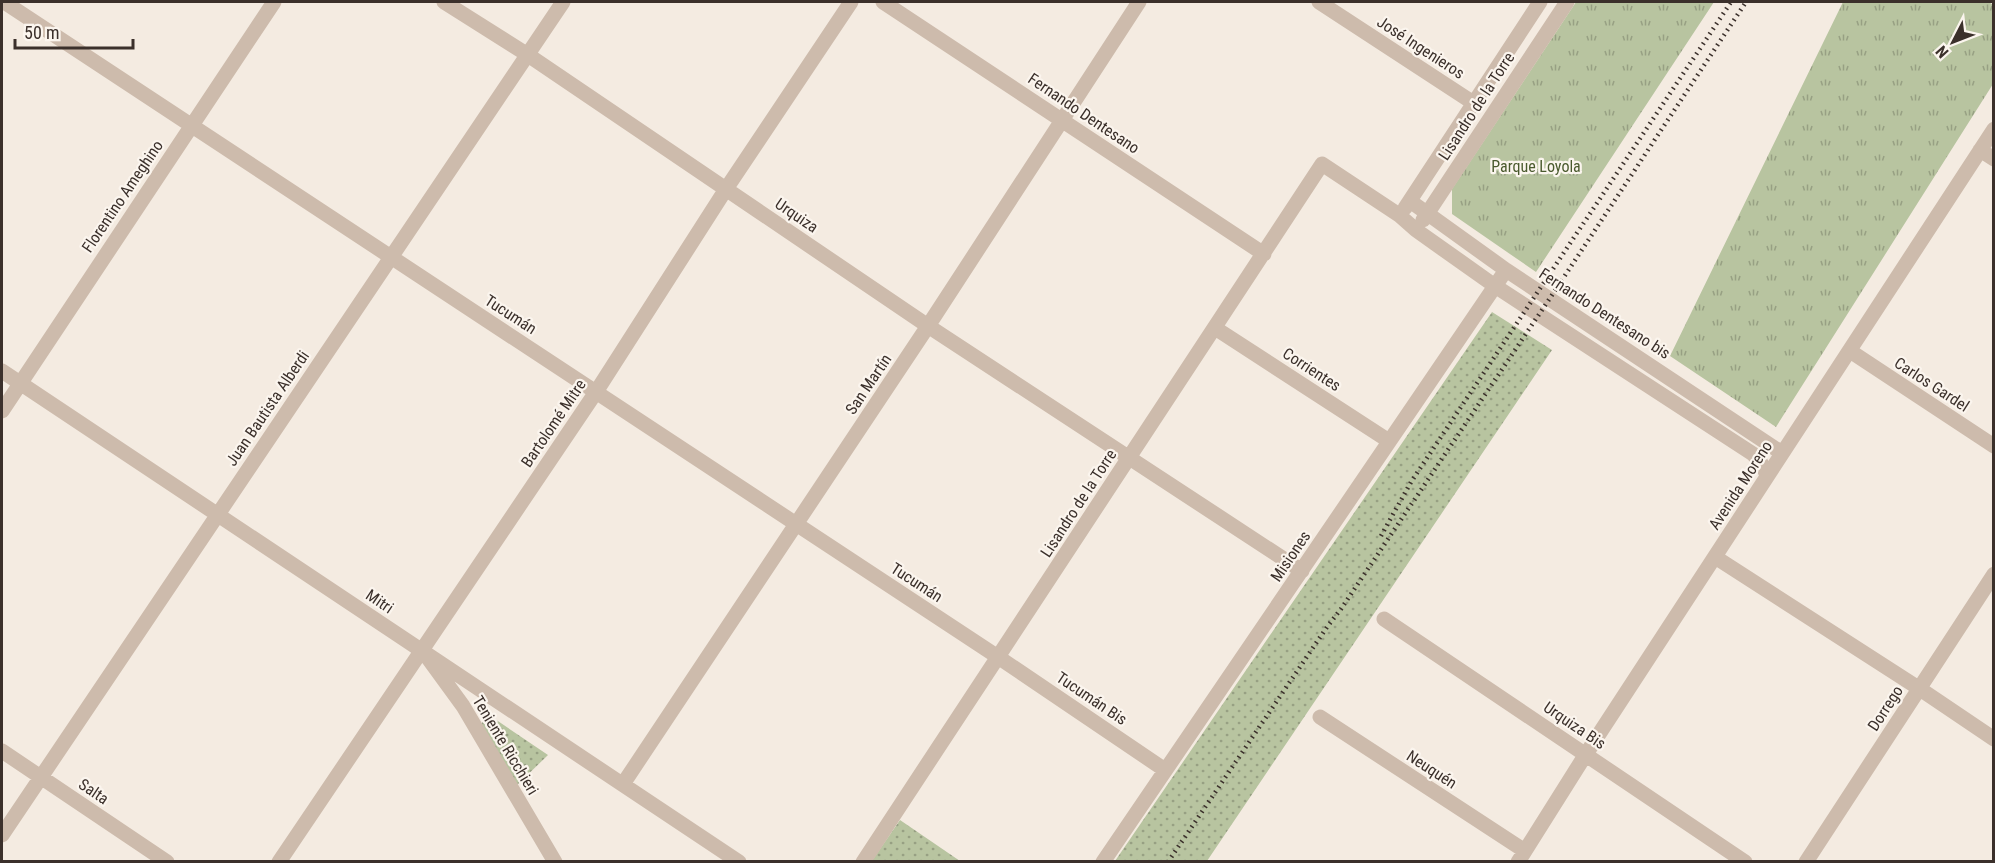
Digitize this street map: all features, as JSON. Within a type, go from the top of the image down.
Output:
[{"type":"street","name":"Tucumán","points":[[4,2],[998,657]]},
{"type":"street","name":"Florentino Ameghino","points":[[2,411],[274,2]]},
{"type":"street","name":"Urquiza","points":[[444,2],[528,55],[928,326],[1130,457]]},
{"type":"street","name":"Juan Bautista Alberdi","points":[[2,836],[563,2]]},
{"type":"street","name":"Bartolomé Mitre","points":[[279,861],[596,392],[726,189],[851,2]]},
{"type":"street","name":"Fernando Dentesano","points":[[884,2],[1264,254]]},
{"type":"street","name":"San Martín","points":[[622,784],[928,326],[1139,2]]},
{"type":"street","name":"José Ingenieros","points":[[1319,2],[1472,102]]},
{"type":"street","name":"Lisandro de la Torre","points":[[863,861],[1322,164],[1399,215],[1540,2]]},
{"type":"street","name":"Lisandro de la Torre","points":[[1416,230],[1567,2]]},
{"type":"street","name":"Avenida Moreno","points":[[1522,856],[1767,475],[1994,129]]},
{"type":"street","points":[[1980,150],[1994,159]]},
{"type":"street","name":"Fernando Dentesano bis","points":[[1410,201],[1506,270],[1782,453]]},
{"type":"street","points":[[1399,215],[1416,230],[1495,286],[1753,454],[1767,475]]},
{"type":"street","name":"Misiones","points":[[1104,861],[1506,270]]},
{"type":"street","name":"Corrientes","points":[[1215,328],[1389,441]]},
{"type":"street","name":"Carlos Gardel","points":[[1850,351],[1994,446]]},
{"type":"street","name":"Mitri","points":[[2,371],[739,861]]},
{"type":"street","points":[[1130,457],[1302,571]]},
{"type":"street","points":[[1715,557],[1994,739]]},
{"type":"street","name":"Dorrego","points":[[1806,861],[1994,574]]},
{"type":"street","name":"Urquiza Bis","points":[[1384,619],[1745,861]]},
{"type":"street","name":"Teniente Ricchieri","points":[[422,651],[463,706],[555,861]]},
{"type":"street","name":"Tucumán Bis","points":[[998,657],[1165,770]]},
{"type":"street","name":"Neuquén","points":[[1320,717],[1522,856]]},
{"type":"street","name":"Salta","points":[[2,751],[167,861]]},
{"type":"green space","name":"Parque Loyola","points":[[1576,2],[1714,2],[1536,272],[1452,214],[1452,189]]},
{"type":"green space","points":[[1843,2],[1989,2],[1993,5],[1993,84],[1776,427],[1670,356]]},
{"type":"green space","points":[[1492,312],[1552,350],[1207,861],[1115,861]]},
{"type":"green space","points":[[489,715],[548,755],[515,787],[481,724]]},
{"type":"green space","points":[[900,820],[960,861],[871,862]]},
{"type":"railway","points":[[1381,536],[1411,482],[1731,2]]},
{"type":"railway","points":[[1168,862],[1341,609],[1746,2]]}]
